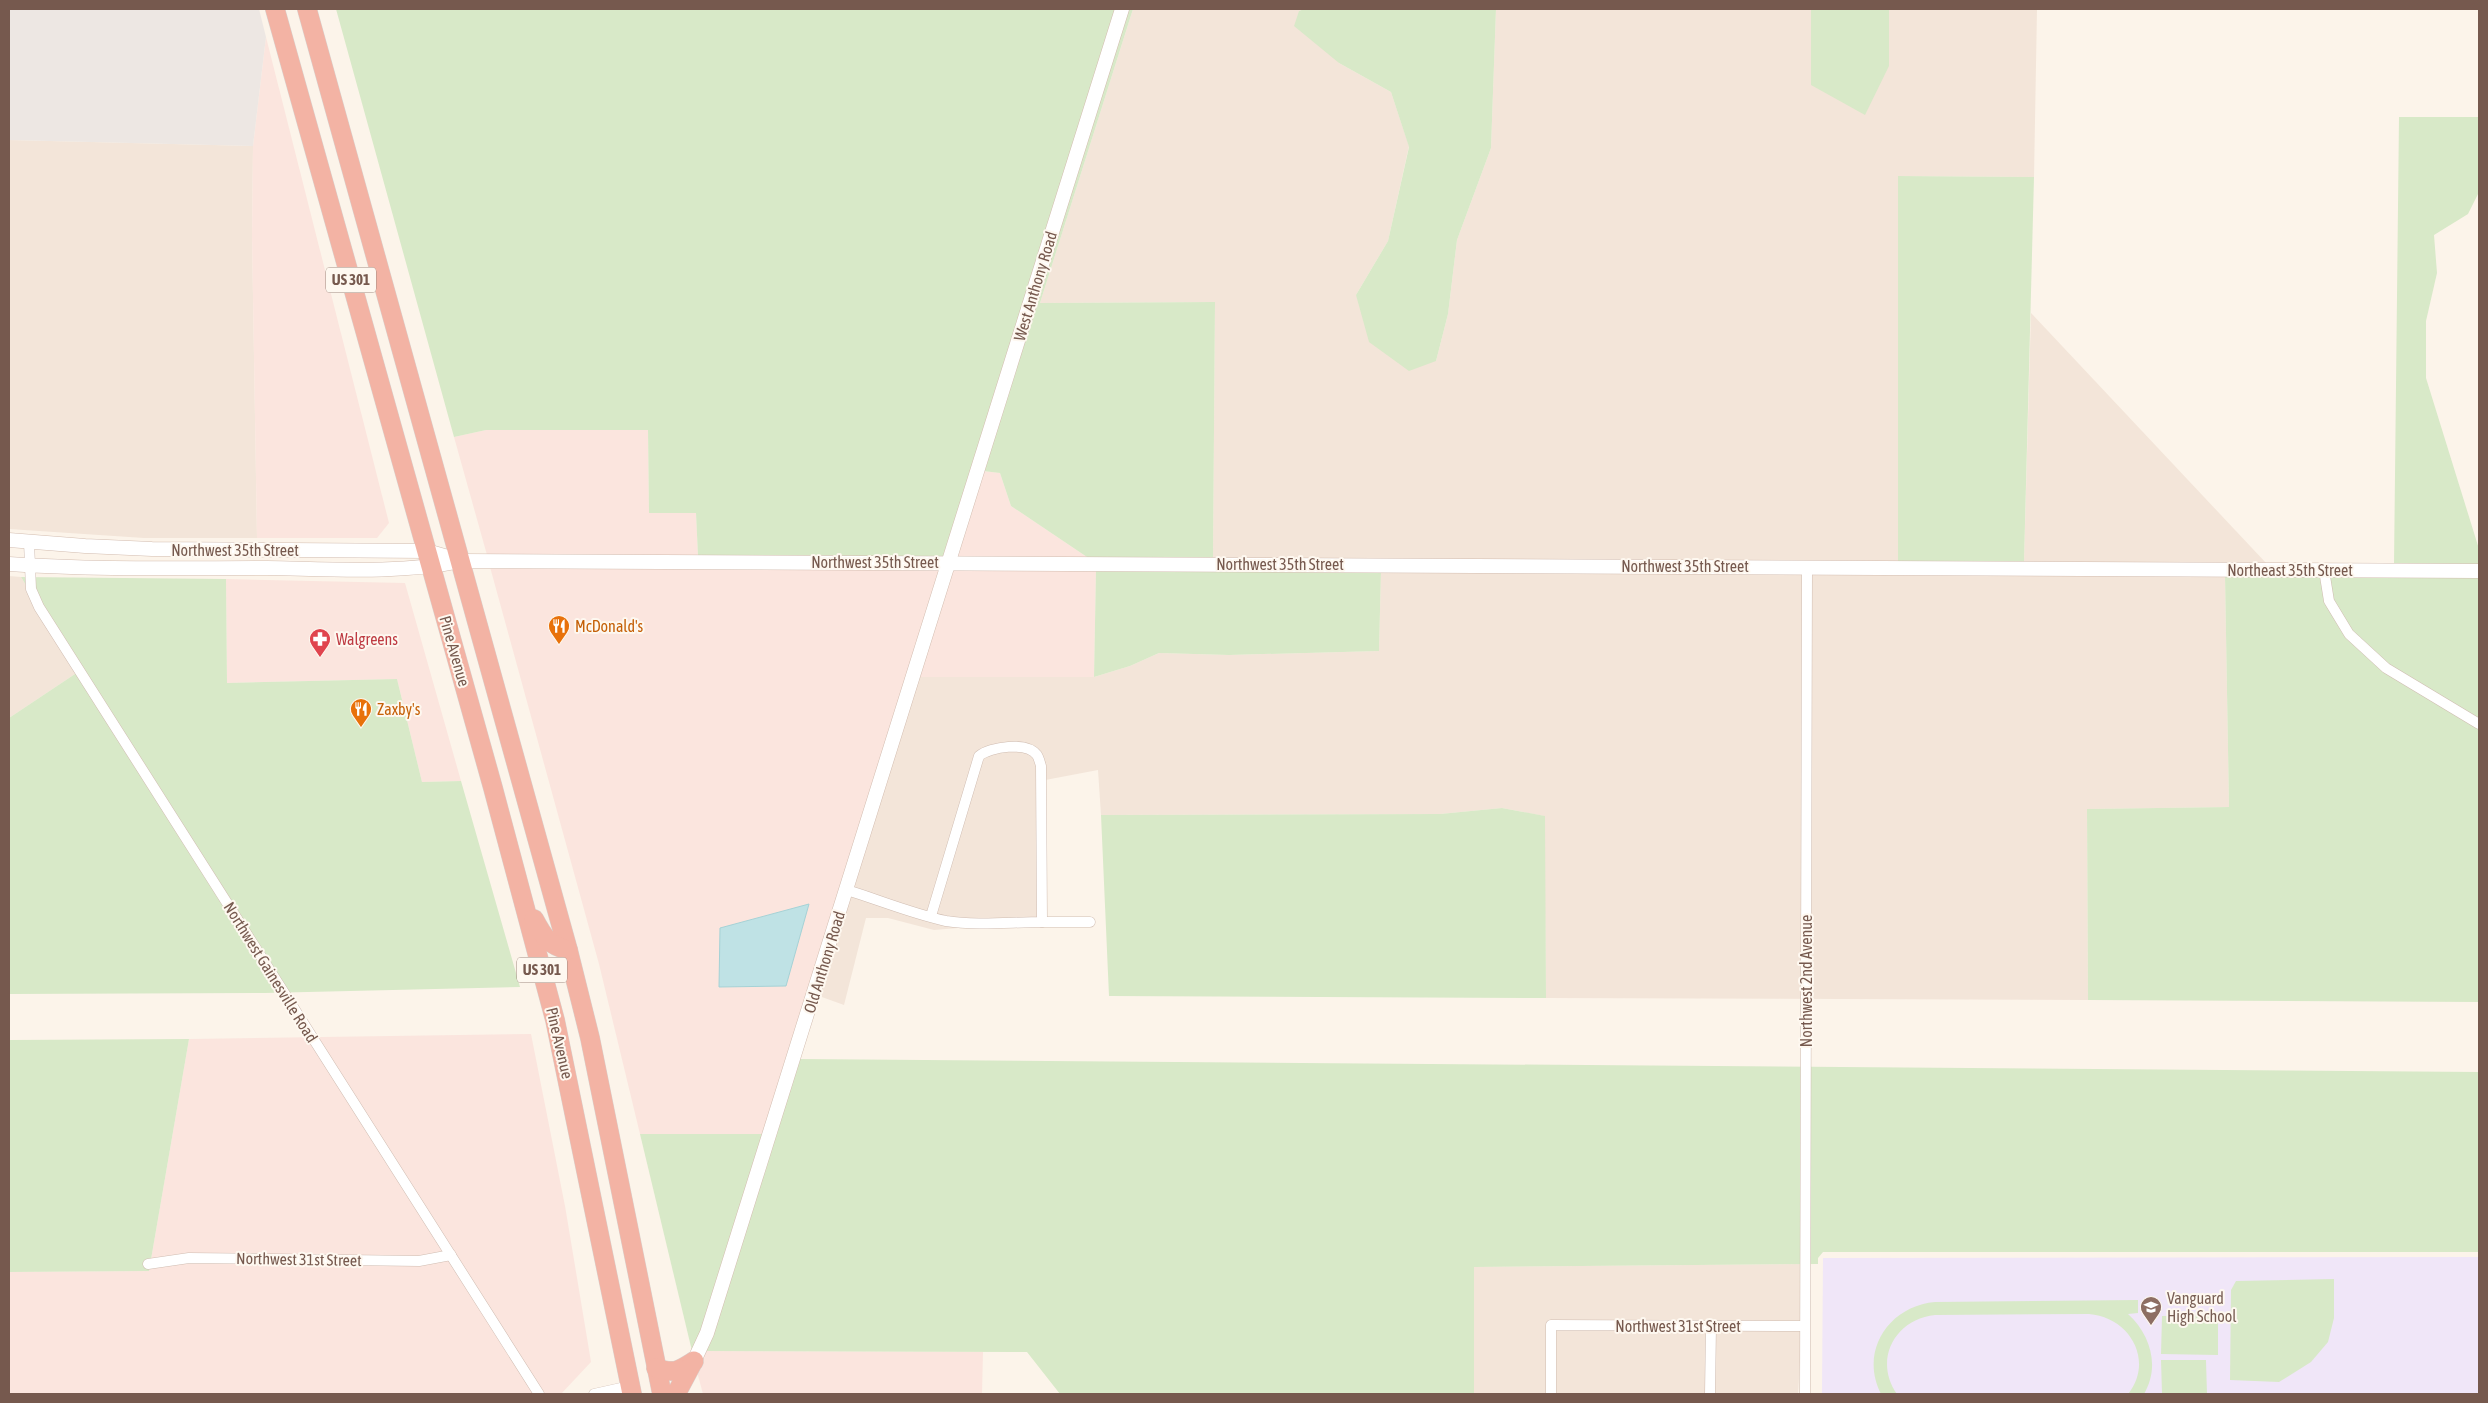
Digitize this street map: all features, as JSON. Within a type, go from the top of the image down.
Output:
[{"type":"highway","name":"US 301","points":[[275,9],[430,559]]},
{"type":"highway","name":"US 301","points":[[307,9],[461,561]]},
{"type":"highway","points":[[304,110],[333,102]]},
{"type":"highway","name":"Pine Avenue","points":[[430,559],[557,1029],[631,1390]]},
{"type":"highway","name":"Pine Avenue","points":[[461,561],[568,950],[607,1117],[662,1394]]},
{"type":"highway","points":[[523,898],[542,936],[554,947],[568,950]]},
{"type":"highway","points":[[656,1368],[677,1372],[694,1360]]},
{"type":"highway","points":[[676,1394],[694,1360]]},
{"type":"highway","points":[[631,1390],[642,1388],[649,1394]]},
{"type":"street","name":"West Anthony Road","points":[[950,563],[1122,9]]},
{"type":"street","name":"Northwest 35th Street","points":[[9,540],[152,549],[461,561],[2100,569]]},
{"type":"street","name":"Northwest Gainesville Road","points":[[29,542],[31,589],[39,607],[539,1394]]},
{"type":"street","name":"Northwest 35th Street","points":[[9,564],[313,569],[430,559]]},
{"type":"street","name":"Old Anthony Road","points":[[694,1360],[707,1332],[950,563]]},
{"type":"street","name":"Northwest 2nd Avenue","points":[[1805,1394],[1807,567]]},
{"type":"street","name":"Northeast 35th Street","points":[[2100,569],[2479,571]]},
{"type":"street","points":[[2324,570],[2329,601],[2349,634],[2386,668],[2479,724]]},
{"type":"street","points":[[931,916],[979,756],[986,750],[995,747],[1024,748],[1038,756],[1041,766],[1042,922]]},
{"type":"street","points":[[847,890],[931,916],[960,922],[1090,922]]},
{"type":"street","name":"Northwest 31st Street","points":[[148,1264],[189,1258],[419,1261],[451,1255]]},
{"type":"street","name":"Northwest 31st Street","points":[[1551,1394],[1551,1325],[1804,1326]]},
{"type":"street","points":[[1710,1394],[1711,1326]]},
{"type":"street","points":[[594,1394],[631,1390]]},
{"type":"shaded area","points":[[9,9],[259,9],[266,37],[253,146],[9,140]]},
{"type":"shaded area","points":[[1133,9],[1304,9],[1299,11],[1339,63],[1391,92],[1409,146],[1388,241],[1356,295],[1436,361],[1448,314],[1457,240],[1491,148],[1496,9],[1811,9],[1811,85],[1889,66],[1889,9],[2037,9],[2034,177],[1898,176],[1898,562],[1213,558],[1215,302],[1040,303]]},
{"type":"shaded area","points":[[266,37],[389,523],[377,538],[257,538],[252,236],[253,146]]},
{"type":"shaded area","points":[[9,140],[253,146],[252,236],[257,538],[144,538],[9,529]]},
{"type":"shaded area","points":[[2031,313],[2267,564],[2024,562]]},
{"type":"shaded area","points":[[486,430],[648,430],[649,513],[696,513],[698,556],[487,555],[454,437]]},
{"type":"shaded area","points":[[983,471],[1000,473],[1011,506],[1087,557],[957,557]]},
{"type":"shaded area","points":[[490,567],[942,569],[764,1134],[640,1134],[599,964]]},
{"type":"shaded area","points":[[953,569],[1096,569],[1094,677],[919,677]]},
{"type":"shaded area","points":[[1381,571],[2225,576],[2229,807],[2087,809],[2088,1000],[1546,998],[1544,816],[1502,808],[1440,814],[1101,815],[1098,770],[1040,781],[1041,921],[934,930],[888,918],[866,918],[844,1005],[819,996],[919,677],[1094,677],[1130,666],[1159,653],[1229,655],[1379,651]]},
{"type":"shaded area","points":[[9,576],[21,577],[78,672],[9,718]]},
{"type":"shaded area","points":[[226,579],[405,583],[461,781],[422,782],[397,679],[227,683]]},
{"type":"shaded area","points":[[531,1034],[565,1206],[591,1362],[561,1394],[9,1394],[9,1272],[149,1271],[189,1039]]},
{"type":"shaded area","name":"Vanguard High School","points":[[2479,1257],[2479,1394],[1822,1394],[1823,1258]]},
{"type":"shaded area","points":[[1806,1264],[1798,1394],[1474,1394],[1474,1267]]},
{"type":"shaded area","points":[[704,1351],[983,1352],[982,1394],[703,1394],[696,1368]]},
{"type":"green space","points":[[336,9],[1116,9],[946,557],[698,556],[696,513],[649,513],[648,430],[486,430],[454,437]]},
{"type":"green space","points":[[1127,9],[1133,9],[1040,303],[1215,302],[1213,558],[1087,557],[1011,506],[1000,473],[983,471]]},
{"type":"green space","points":[[1304,9],[1496,9],[1491,148],[1457,240],[1448,314],[1436,361],[1409,371],[1369,342],[1356,295],[1388,241],[1409,147],[1391,92],[1339,63],[1294,26],[1299,11]]},
{"type":"green space","points":[[1811,9],[1889,9],[1889,66],[1865,115],[1811,85]]},
{"type":"green space","points":[[2399,117],[2479,117],[2479,192],[2468,214],[2434,235],[2437,273],[2426,321],[2426,378],[2479,549],[2479,565],[2394,565]]},
{"type":"green space","points":[[1898,176],[2034,177],[2024,562],[1898,562]]},
{"type":"green space","points":[[1096,569],[1381,571],[1379,651],[1229,655],[1159,653],[1130,666],[1094,677]]},
{"type":"green space","points":[[2225,576],[2479,577],[2479,1002],[2088,1000],[2087,809],[2229,807]]},
{"type":"green space","points":[[21,577],[226,579],[227,683],[397,679],[422,782],[461,781],[520,987],[265,993],[9,994],[9,718],[78,672]]},
{"type":"green space","points":[[1502,808],[1545,816],[1546,998],[1109,996],[1101,815],[1440,814]]},
{"type":"green space","points":[[189,1039],[149,1271],[9,1272],[9,1040]]},
{"type":"green space","points":[[799,1059],[2479,1072],[2479,1252],[1823,1252],[1818,1258],[1818,1264],[1474,1267],[1474,1394],[1060,1394],[1027,1352],[704,1351]]},
{"type":"green space","points":[[640,1134],[764,1134],[702,1330],[692,1351]]},
{"type":"green space","points":[[2334,1279],[2334,1318],[2328,1342],[2311,1362],[2279,1382],[2230,1380],[2231,1290],[2236,1281]]},
{"type":"green space","points":[[2138,1300],[2138,1313],[2128,1314],[2136,1322],[2151,1352],[2151,1373],[2149,1384],[2144,1394],[2128,1394],[2136,1381],[2139,1368],[2134,1342],[2116,1323],[2103,1317],[2089,1314],[1935,1315],[1921,1318],[1909,1324],[1899,1333],[1892,1343],[1888,1355],[1887,1368],[1890,1381],[1897,1394],[1881,1394],[1875,1378],[1874,1362],[1876,1347],[1882,1333],[1904,1312],[1919,1305],[1935,1302]]},
{"type":"green space","points":[[2218,1315],[2218,1355],[2161,1354],[2162,1316]]},
{"type":"green space","points":[[2161,1360],[2206,1360],[2207,1394],[2162,1394]]},
{"type":"water","points":[[809,904],[786,986],[719,987],[720,928]]},
{"type":"place","name":"McDonald's","points":[[559,645]]},
{"type":"place","name":"Walgreens","points":[[320,658]]},
{"type":"place","name":"Zaxby's","points":[[361,728]]},
{"type":"place","name":"Vanguard High School","points":[[2151,1326]]}]
